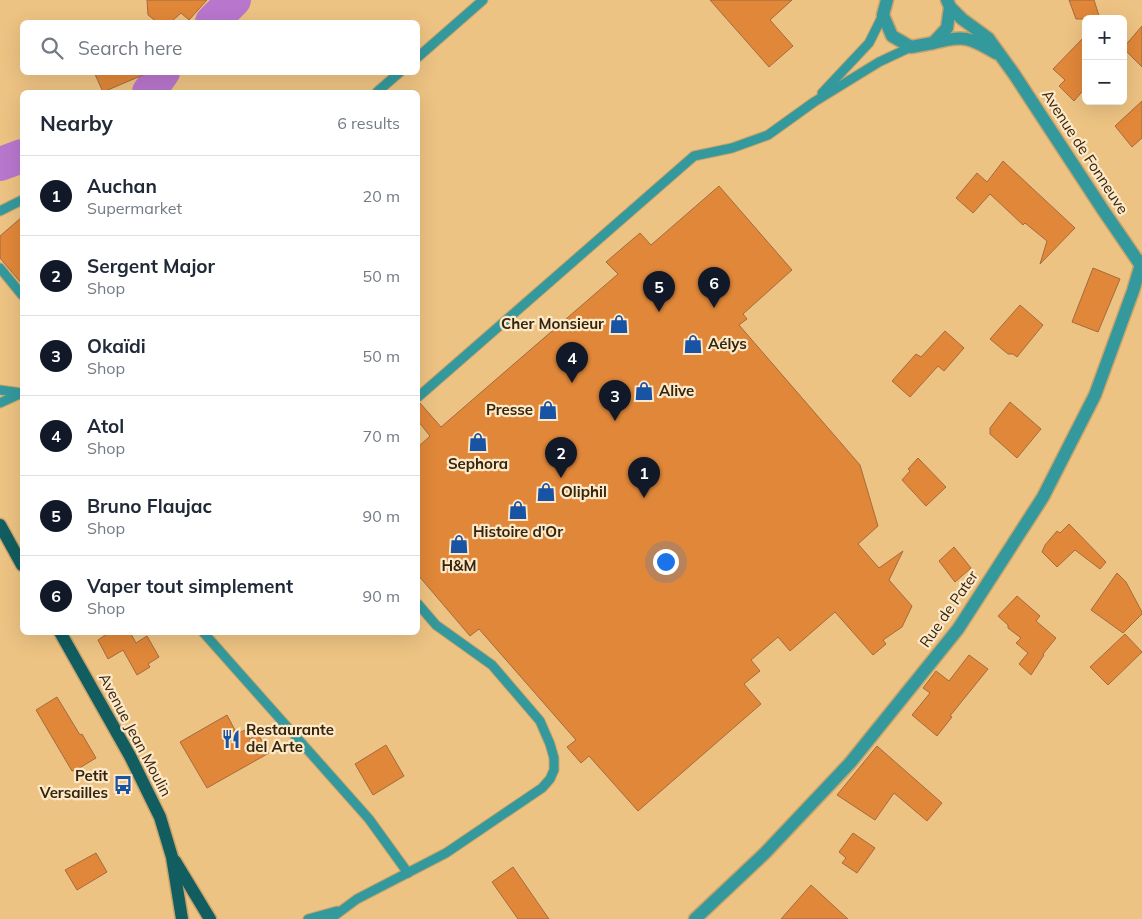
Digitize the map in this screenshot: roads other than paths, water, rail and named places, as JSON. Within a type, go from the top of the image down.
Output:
[{"type":"main road","points":[[0,525],[20,561]]},
{"type":"main road","name":"Avenue Jean Moulin","points":[[62,635],[145,784],[160,817],[172,857],[182,919]]},
{"type":"main road","name":"Avenue Jean Moulin","points":[[172,857],[210,919]]},
{"type":"street","points":[[887,0],[883,15],[892,36],[911,47]]},
{"type":"street","name":"Avenue de Fonneuve","points":[[933,43],[947,28],[948,4]]},
{"type":"street","name":"Avenue de Fonneuve","points":[[948,4],[962,19],[988,38],[1014,74],[1103,210],[1142,264]]},
{"type":"street","name":"Avenue de Fonneuve","points":[[911,47],[954,38],[975,40],[1000,56]]},
{"type":"street","name":"Rue de Pater","points":[[695,919],[765,853],[850,763],[958,629],[1043,497],[1091,403],[1142,264]]},
{"type":"lane","points":[[420,56],[483,0]]},
{"type":"lane","points":[[814,102],[869,43],[883,15]]},
{"type":"lane","points":[[420,396],[694,156],[732,148],[768,135],[814,102],[880,62],[911,47]]},
{"type":"lane","points":[[379,90],[397,75]]},
{"type":"lane","points":[[0,211],[20,201]]},
{"type":"lane","points":[[0,268],[20,293]]},
{"type":"lane","points":[[0,390],[20,393]]},
{"type":"lane","points":[[0,403],[20,394]]},
{"type":"lane","points":[[330,919],[357,899],[446,853],[542,788],[550,779],[554,770],[554,758],[550,744],[540,721],[492,665],[436,625],[420,606]]},
{"type":"lane","points":[[206,635],[369,819],[408,873]]},
{"type":"lane","points":[[308,919],[342,910]]},
{"type":"waterway","points":[[214,20],[234,0]]},
{"type":"waterway","points":[[150,90],[161,75]]},
{"type":"waterway","points":[[0,164],[20,157]]},
{"type":"place","name":"Vaper tout simplement","points":[[714,308]]},
{"type":"place","name":"Bruno Flaujac","points":[[659,312]]},
{"type":"place","name":"Cher Monsieur","points":[[619,324]]},
{"type":"place","name":"Aélys","points":[[693,344]]},
{"type":"place","name":"Atol","points":[[572,383]]},
{"type":"place","name":"Alive","points":[[644,391]]},
{"type":"place","name":"Presse","points":[[548,410]]},
{"type":"place","name":"Okaïdi","points":[[615,421]]},
{"type":"place","name":"Sephora","points":[[478,442]]},
{"type":"place","name":"Sergent Major","points":[[561,478]]},
{"type":"place","name":"Oliphil","points":[[546,492]]},
{"type":"place","name":"Auchan","points":[[644,498]]},
{"type":"place","name":"Histoire d'Or","points":[[518,510]]},
{"type":"place","name":"H&M","points":[[459,544]]},
{"type":"place","name":"Restaurante del Arte","points":[[231,739]]},
{"type":"place","name":"Petit Versailles","points":[[123,785]]}]
